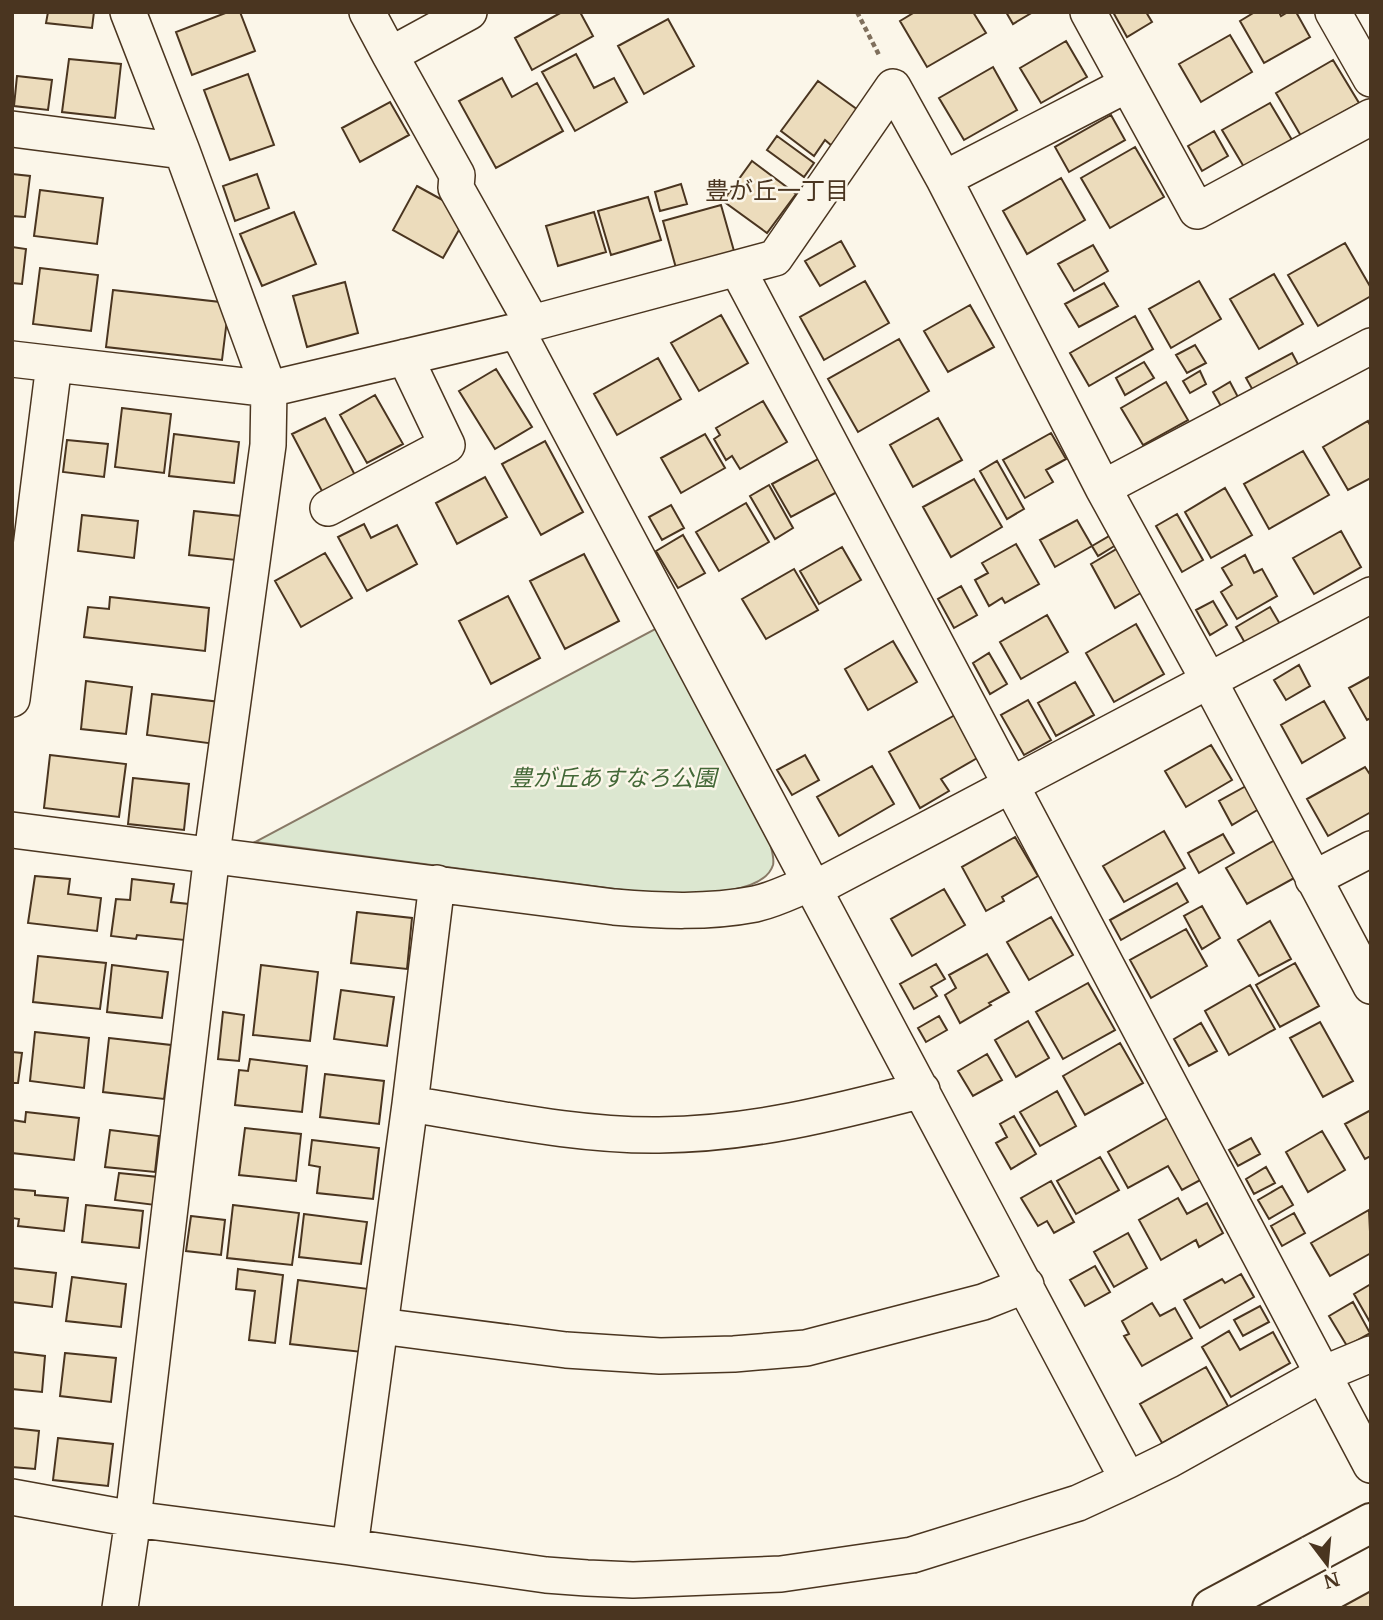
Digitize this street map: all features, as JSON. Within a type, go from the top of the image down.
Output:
[{"type":"street","points":[[120,1608],[133,1519],[212,854],[268,445],[269,389],[128,12]]},
{"type":"street","points":[[367,12],[457,176],[456,188],[524,327],[813,886],[1128,1479]]},
{"type":"street","points":[[390,55],[469,12]]},
{"type":"street","points":[[1088,12],[1197,211],[1371,117]]},
{"type":"street","points":[[1333,12],[1371,79]]},
{"type":"street","points":[[944,179],[1126,85]]},
{"type":"street","points":[[12,359],[269,389],[524,327],[775,258],[893,87],[944,179],[1103,488],[1371,986]]},
{"type":"street","points":[[12,129],[182,151]]},
{"type":"street","points":[[737,268],[1371,1465]]},
{"type":"street","points":[[1103,488],[1371,346]]},
{"type":"street","points":[[328,508],[447,445],[405,357]]},
{"type":"street","points":[[12,699],[54,364]]},
{"type":"street","points":[[12,830],[614,907],[666,911],[715,909],[758,903],[813,886],[1371,595]]},
{"type":"street","points":[[1313,879],[1371,849]]},
{"type":"street","points":[[350,1547],[437,883]]},
{"type":"street","points":[[410,1104],[583,1132],[659,1135],[732,1131],[818,1117],[922,1090]]},
{"type":"street","points":[[380,1326],[566,1350],[660,1356],[734,1354],[818,1345],[983,1302],[1026,1285]]},
{"type":"street","points":[[12,1497],[133,1519],[546,1575],[633,1580],[781,1574],[912,1555],[1078,1503],[1169,1460],[1323,1374],[1371,1354]]},
{"type":"street","points":[[1212,1608],[1371,1523]]},
{"type":"path","points":[[857,12],[891,76],[893,87]]},
{"type":"green space","name":"豊が丘あすなろ公園","points":[[657,628],[769,838],[773,865],[766,876],[754,883],[721,891],[654,894],[255,842]]},
{"type":"building","points":[[48,12],[94,12],[92,28],[46,23]]},
{"type":"building","points":[[228,12],[240,12],[255,51],[192,75],[176,32]]},
{"type":"building","points":[[562,12],[580,12],[593,36],[532,70],[515,38]]},
{"type":"building","points":[[915,12],[973,12],[986,33],[927,67],[900,21]]},
{"type":"building","points":[[1006,12],[1033,12],[1013,24]]},
{"type":"building","points":[[1113,12],[1146,12],[1152,22],[1127,37]]},
{"type":"building","points":[[1255,12],[1279,12],[1281,16],[1296,12],[1310,37],[1264,63],[1240,21]]},
{"type":"building","points":[[668,19],[694,66],[644,94],[618,46]]},
{"type":"building","points":[[1230,35],[1252,72],[1201,102],[1179,64]]},
{"type":"building","points":[[1066,41],[1087,77],[1041,103],[1020,68]]},
{"type":"building","points":[[576,54],[594,88],[614,78],[627,102],[575,131],[542,72]]},
{"type":"building","points":[[69,59],[121,64],[115,118],[62,112]]},
{"type":"building","points":[[1333,60],[1359,103],[1301,136],[1276,93]]},
{"type":"building","points":[[993,67],[1017,110],[964,140],[939,98]]},
{"type":"building","points":[[248,74],[274,145],[230,160],[204,90]]},
{"type":"building","points":[[17,76],[52,80],[48,110],[14,106]]},
{"type":"building","points":[[502,78],[512,97],[537,83],[563,131],[496,168],[459,101]]},
{"type":"building","points":[[818,81],[858,110],[832,146],[825,140],[814,156],[781,131]]},
{"type":"building","points":[[390,102],[409,135],[360,162],[342,128]]},
{"type":"building","points":[[1270,103],[1292,140],[1244,167],[1222,130]]},
{"type":"building","points":[[1111,115],[1125,140],[1069,172],[1055,147]]},
{"type":"building","points":[[1214,131],[1228,156],[1202,171],[1188,146]]},
{"type":"building","points":[[777,136],[814,163],[804,177],[767,150]]},
{"type":"building","points":[[1135,147],[1164,197],[1110,228],[1081,178]]},
{"type":"building","points":[[752,161],[796,194],[767,233],[723,201]]},
{"type":"building","points":[[12,174],[30,176],[25,217],[12,216]]},
{"type":"building","points":[[257,174],[269,208],[235,221],[223,186]]},
{"type":"building","points":[[1061,178],[1085,220],[1027,254],[1003,211]]},
{"type":"building","points":[[681,184],[687,204],[660,211],[655,192]]},
{"type":"building","points":[[417,186],[468,214],[443,258],[393,230]]},
{"type":"building","points":[[40,190],[103,198],[97,244],[34,236]]},
{"type":"building","points":[[648,197],[661,240],[611,255],[598,211]]},
{"type":"building","points":[[721,205],[734,251],[676,268],[663,221]]},
{"type":"building","points":[[294,212],[316,264],[262,286],[240,234]]},
{"type":"building","points":[[594,212],[606,252],[558,266],[546,226]]},
{"type":"building","points":[[841,241],[855,266],[820,286],[805,261]]},
{"type":"building","points":[[1345,243],[1371,288],[1371,296],[1318,326],[1288,275]]},
{"type":"building","points":[[1093,245],[1108,271],[1074,291],[1058,264]]},
{"type":"building","points":[[12,247],[26,249],[22,284],[12,283]]},
{"type":"building","points":[[40,268],[98,275],[91,331],[33,324]]},
{"type":"building","points":[[1274,274],[1303,324],[1259,349],[1230,299]]},
{"type":"building","points":[[865,281],[889,323],[824,360],[800,317]]},
{"type":"building","points":[[1199,281],[1221,319],[1171,348],[1149,309]]},
{"type":"building","points":[[345,282],[358,333],[307,347],[293,296]]},
{"type":"building","points":[[1104,283],[1118,306],[1079,327],[1065,304]]},
{"type":"building","points":[[113,290],[229,303],[222,360],[106,347]]},
{"type":"building","points":[[970,305],[994,347],[948,372],[924,331]]},
{"type":"building","points":[[721,315],[748,363],[699,391],[671,343]]},
{"type":"building","points":[[1135,316],[1153,349],[1089,386],[1070,353]]},
{"type":"building","points":[[899,339],[929,391],[858,432],[828,379]]},
{"type":"building","points":[[1195,345],[1206,363],[1187,373],[1176,355]]},
{"type":"building","points":[[1292,353],[1300,368],[1255,394],[1246,378]]},
{"type":"building","points":[[658,358],[681,399],[617,435],[594,394]]},
{"type":"building","points":[[1144,362],[1154,378],[1125,395],[1116,378]]},
{"type":"building","points":[[496,369],[532,427],[495,449],[459,391]]},
{"type":"building","points":[[1200,371],[1206,384],[1190,393],[1183,381]]},
{"type":"building","points":[[1166,382],[1188,420],[1143,445],[1121,408]]},
{"type":"building","points":[[1230,382],[1239,399],[1222,408],[1213,392]]},
{"type":"building","points":[[375,395],[403,444],[367,463],[340,415]]},
{"type":"building","points":[[763,401],[787,442],[740,469],[732,456],[726,460],[714,439],[720,435],[716,428]]},
{"type":"building","points":[[122,408],[171,414],[164,473],[115,467]]},
{"type":"building","points":[[325,418],[356,477],[323,493],[292,434]]},
{"type":"building","points":[[938,418],[962,460],[913,487],[890,445]]},
{"type":"building","points":[[1368,421],[1371,427],[1371,478],[1348,490],[1323,447]]},
{"type":"building","points":[[1051,433],[1066,459],[1046,470],[1053,482],[1025,498],[1003,460]]},
{"type":"building","points":[[174,434],[239,442],[234,483],[169,476]]},
{"type":"building","points":[[705,434],[725,468],[681,493],[661,458]]},
{"type":"building","points":[[67,440],[108,444],[104,477],[63,472]]},
{"type":"building","points":[[545,441],[583,512],[541,535],[502,464]]},
{"type":"building","points":[[1303,451],[1329,495],[1269,529],[1244,484]]},
{"type":"building","points":[[818,459],[837,492],[791,517],[772,484]]},
{"type":"building","points":[[997,461],[1024,509],[1007,519],[980,471]]},
{"type":"building","points":[[485,477],[507,517],[457,544],[436,503]]},
{"type":"building","points":[[974,479],[1002,527],[951,557],[923,507]]},
{"type":"building","points":[[769,485],[793,528],[775,539],[750,496]]},
{"type":"building","points":[[1225,488],[1252,535],[1211,558],[1185,512]]},
{"type":"building","points":[[746,503],[769,542],[719,571],[696,532]]},
{"type":"building","points":[[671,505],[684,528],[662,540],[649,517]]},
{"type":"building","points":[[194,511],[241,516],[236,560],[189,555]]},
{"type":"building","points":[[1177,514],[1203,560],[1182,572],[1156,526]]},
{"type":"building","points":[[82,515],[138,521],[134,558],[78,551]]},
{"type":"building","points":[[1077,520],[1092,546],[1055,567],[1040,540]]},
{"type":"building","points":[[364,524],[371,538],[397,525],[417,564],[367,591],[338,537]]},
{"type":"building","points":[[1341,531],[1361,567],[1314,594],[1293,558]]},
{"type":"building","points":[[683,535],[705,573],[678,588],[656,551]]},
{"type":"building","points":[[1111,535],[1116,545],[1098,556],[1092,546]]},
{"type":"building","points":[[1016,544],[1039,584],[1005,603],[1002,598],[989,606],[975,580],[988,573],[982,563]]},
{"type":"building","points":[[842,547],[861,580],[819,604],[800,571]]},
{"type":"building","points":[[1120,547],[1144,591],[1115,608],[1091,564]]},
{"type":"building","points":[[325,553],[352,598],[301,627],[275,581]]},
{"type":"building","points":[[584,554],[619,621],[565,649],[530,581]]},
{"type":"building","points":[[1245,555],[1254,573],[1262,569],[1277,596],[1237,619],[1221,592],[1232,585],[1222,568]]},
{"type":"building","points":[[794,569],[818,610],[766,639],[742,599]]},
{"type":"building","points":[[961,586],[977,615],[954,628],[938,599]]},
{"type":"building","points":[[508,596],[540,658],[491,684],[459,621]]},
{"type":"building","points":[[110,597],[209,608],[205,651],[84,637],[88,607],[109,609]]},
{"type":"building","points":[[1213,601],[1227,625],[1210,635],[1196,610]]},
{"type":"building","points":[[1270,607],[1280,624],[1245,643],[1236,627]]},
{"type":"building","points":[[1047,615],[1068,652],[1021,679],[1000,642]]},
{"type":"building","points":[[1136,624],[1164,674],[1114,702],[1086,653]]},
{"type":"building","points":[[893,641],[917,682],[868,710],[845,669]]},
{"type":"building","points":[[989,653],[1007,684],[990,694],[973,663]]},
{"type":"building","points":[[1299,665],[1310,686],[1286,700],[1274,680]]},
{"type":"building","points":[[1371,676],[1371,718],[1367,720],[1349,688]]},
{"type":"building","points":[[86,681],[132,687],[126,734],[81,729]]},
{"type":"building","points":[[1075,682],[1094,715],[1056,736],[1038,703]]},
{"type":"building","points":[[152,694],[220,702],[215,744],[147,735]]},
{"type":"building","points":[[1028,700],[1051,740],[1024,755],[1001,715]]},
{"type":"building","points":[[1324,701],[1345,738],[1302,763],[1281,725]]},
{"type":"building","points":[[955,715],[979,757],[941,779],[949,791],[920,808],[889,752]]},
{"type":"building","points":[[1211,745],[1232,780],[1186,807],[1165,771]]},
{"type":"building","points":[[50,755],[126,764],[119,817],[44,808]]},
{"type":"building","points":[[805,755],[819,780],[792,795],[777,770]]},
{"type":"building","points":[[872,766],[894,804],[839,836],[817,797]]},
{"type":"building","points":[[1365,767],[1371,776],[1371,812],[1328,836],[1307,799]]},
{"type":"building","points":[[133,778],[189,784],[184,830],[128,824]]},
{"type":"building","points":[[1246,786],[1259,809],[1232,825],[1219,801]]},
{"type":"building","points":[[1164,831],[1185,868],[1124,902],[1103,866]]},
{"type":"building","points":[[1223,834],[1234,853],[1199,873],[1188,853]]},
{"type":"building","points":[[1015,837],[1038,876],[1002,897],[1004,901],[986,911],[962,867]]},
{"type":"building","points":[[1275,840],[1296,877],[1247,904],[1226,868]]},
{"type":"building","points":[[35,876],[70,879],[68,894],[101,898],[97,931],[28,923]]},
{"type":"building","points":[[132,879],[174,884],[171,902],[198,905],[194,941],[137,935],[136,939],[111,936],[116,899],[130,900]]},
{"type":"building","points":[[1177,883],[1188,902],[1121,940],[1110,920]]},
{"type":"building","points":[[944,889],[965,925],[912,956],[891,919]]},
{"type":"building","points":[[1202,906],[1220,938],[1202,949],[1184,916]]},
{"type":"building","points":[[357,912],[412,918],[407,969],[351,963]]},
{"type":"building","points":[[1051,917],[1073,955],[1029,980],[1007,942]]},
{"type":"building","points":[[1270,921],[1291,959],[1259,976],[1238,940]]},
{"type":"building","points":[[1186,929],[1207,966],[1151,998],[1130,960]]},
{"type":"building","points":[[987,954],[1009,992],[960,1023],[945,995],[956,988],[949,975]]},
{"type":"building","points":[[38,956],[106,963],[100,1009],[33,1002]]},
{"type":"building","points":[[1295,963],[1319,1006],[1280,1027],[1256,985]]},
{"type":"building","points":[[936,964],[945,979],[931,987],[937,996],[914,1009],[900,984]]},
{"type":"building","points":[[112,965],[168,972],[162,1018],[107,1012]]},
{"type":"building","points":[[261,965],[318,972],[310,1041],[253,1035]]},
{"type":"building","points":[[1088,983],[1115,1030],[1063,1059],[1036,1012]]},
{"type":"building","points":[[1250,985],[1275,1029],[1229,1055],[1205,1011]]},
{"type":"building","points":[[341,990],[394,997],[387,1046],[334,1039]]},
{"type":"building","points":[[223,1012],[244,1015],[239,1061],[218,1059]]},
{"type":"building","points":[[939,1016],[947,1030],[926,1042],[918,1028]]},
{"type":"building","points":[[1028,1021],[1049,1058],[1016,1077],[995,1040]]},
{"type":"building","points":[[1320,1022],[1353,1081],[1323,1097],[1290,1038]]},
{"type":"building","points":[[1201,1023],[1217,1051],[1189,1066],[1174,1039]]},
{"type":"building","points":[[35,1032],[89,1038],[84,1088],[30,1081]]},
{"type":"building","points":[[109,1038],[171,1045],[164,1099],[103,1092]]},
{"type":"building","points":[[1120,1043],[1143,1083],[1085,1115],[1063,1076]]},
{"type":"building","points":[[12,1052],[22,1053],[18,1083],[12,1083]]},
{"type":"building","points":[[987,1054],[1002,1080],[973,1096],[958,1071]]},
{"type":"building","points":[[250,1059],[307,1066],[302,1112],[235,1105],[239,1070],[248,1071]]},
{"type":"building","points":[[325,1074],[384,1081],[379,1124],[320,1117]]},
{"type":"building","points":[[1057,1091],[1076,1126],[1040,1146],[1020,1112]]},
{"type":"building","points":[[1371,1110],[1371,1156],[1365,1159],[1345,1124]]},
{"type":"building","points":[[26,1112],[79,1118],[74,1160],[12,1153],[12,1120],[25,1122]]},
{"type":"building","points":[[1014,1116],[1036,1154],[1011,1169],[996,1143],[1007,1137],[1000,1124]]},
{"type":"building","points":[[1169,1117],[1204,1178],[1182,1190],[1168,1166],[1128,1188],[1108,1152]]},
{"type":"building","points":[[245,1128],[301,1134],[296,1181],[239,1175]]},
{"type":"building","points":[[110,1130],[159,1136],[155,1172],[105,1167]]},
{"type":"building","points":[[1322,1131],[1345,1170],[1308,1192],[1286,1152]]},
{"type":"building","points":[[1251,1138],[1260,1154],[1238,1166],[1229,1150]]},
{"type":"building","points":[[312,1140],[379,1148],[373,1199],[317,1193],[320,1167],[309,1165]]},
{"type":"building","points":[[1100,1157],[1119,1190],[1076,1214],[1057,1181]]},
{"type":"building","points":[[1266,1167],[1275,1183],[1254,1194],[1246,1179]]},
{"type":"building","points":[[119,1173],[158,1177],[155,1205],[115,1200]]},
{"type":"building","points":[[1051,1181],[1074,1222],[1054,1233],[1047,1221],[1038,1226],[1021,1198]]},
{"type":"building","points":[[1282,1186],[1293,1205],[1269,1219],[1258,1200]]},
{"type":"building","points":[[12,1189],[35,1191],[35,1195],[68,1198],[64,1231],[18,1226],[19,1219],[12,1218]]},
{"type":"building","points":[[1178,1198],[1187,1214],[1207,1203],[1223,1233],[1199,1247],[1196,1240],[1161,1260],[1139,1220]]},
{"type":"building","points":[[86,1205],[143,1211],[139,1248],[82,1242]]},
{"type":"building","points":[[233,1205],[299,1213],[292,1265],[227,1258]]},
{"type":"building","points":[[1369,1210],[1371,1253],[1330,1276],[1311,1243]]},
{"type":"building","points":[[1294,1213],[1305,1233],[1282,1246],[1271,1226]]},
{"type":"building","points":[[304,1214],[367,1222],[361,1264],[299,1257]]},
{"type":"building","points":[[191,1216],[225,1220],[221,1255],[186,1251]]},
{"type":"building","points":[[1128,1233],[1147,1268],[1114,1287],[1094,1252]]},
{"type":"building","points":[[1095,1266],[1110,1292],[1085,1306],[1070,1280]]},
{"type":"building","points":[[12,1268],[56,1273],[52,1307],[12,1302]]},
{"type":"building","points":[[238,1269],[283,1275],[275,1343],[249,1340],[255,1291],[236,1289]]},
{"type":"building","points":[[1241,1274],[1254,1297],[1200,1328],[1184,1300],[1222,1279],[1225,1283]]},
{"type":"building","points":[[72,1277],[126,1284],[121,1327],[66,1321]]},
{"type":"building","points":[[298,1280],[369,1289],[362,1352],[290,1344]]},
{"type":"building","points":[[1371,1284],[1371,1324],[1354,1294]]},
{"type":"building","points":[[1353,1302],[1370,1333],[1347,1346],[1329,1316]]},
{"type":"building","points":[[1152,1303],[1160,1316],[1175,1308],[1192,1338],[1142,1366],[1124,1336],[1129,1334],[1122,1321]]},
{"type":"building","points":[[1260,1306],[1269,1322],[1243,1336],[1234,1320]]},
{"type":"building","points":[[1229,1331],[1240,1350],[1273,1332],[1290,1363],[1231,1397],[1202,1347]]},
{"type":"building","points":[[12,1352],[45,1356],[42,1392],[12,1389]]},
{"type":"building","points":[[65,1353],[116,1358],[111,1402],[60,1396]]},
{"type":"building","points":[[1206,1367],[1228,1406],[1162,1443],[1140,1404]]},
{"type":"building","points":[[12,1428],[39,1431],[35,1469],[12,1467]]},
{"type":"building","points":[[58,1438],[113,1444],[108,1486],[53,1480]]},
{"type":"building","points":[[1371,1591],[1371,1608],[1340,1608]]},
{"type":"district","name":"豊が丘一丁目","points":[[777,191]]}]
